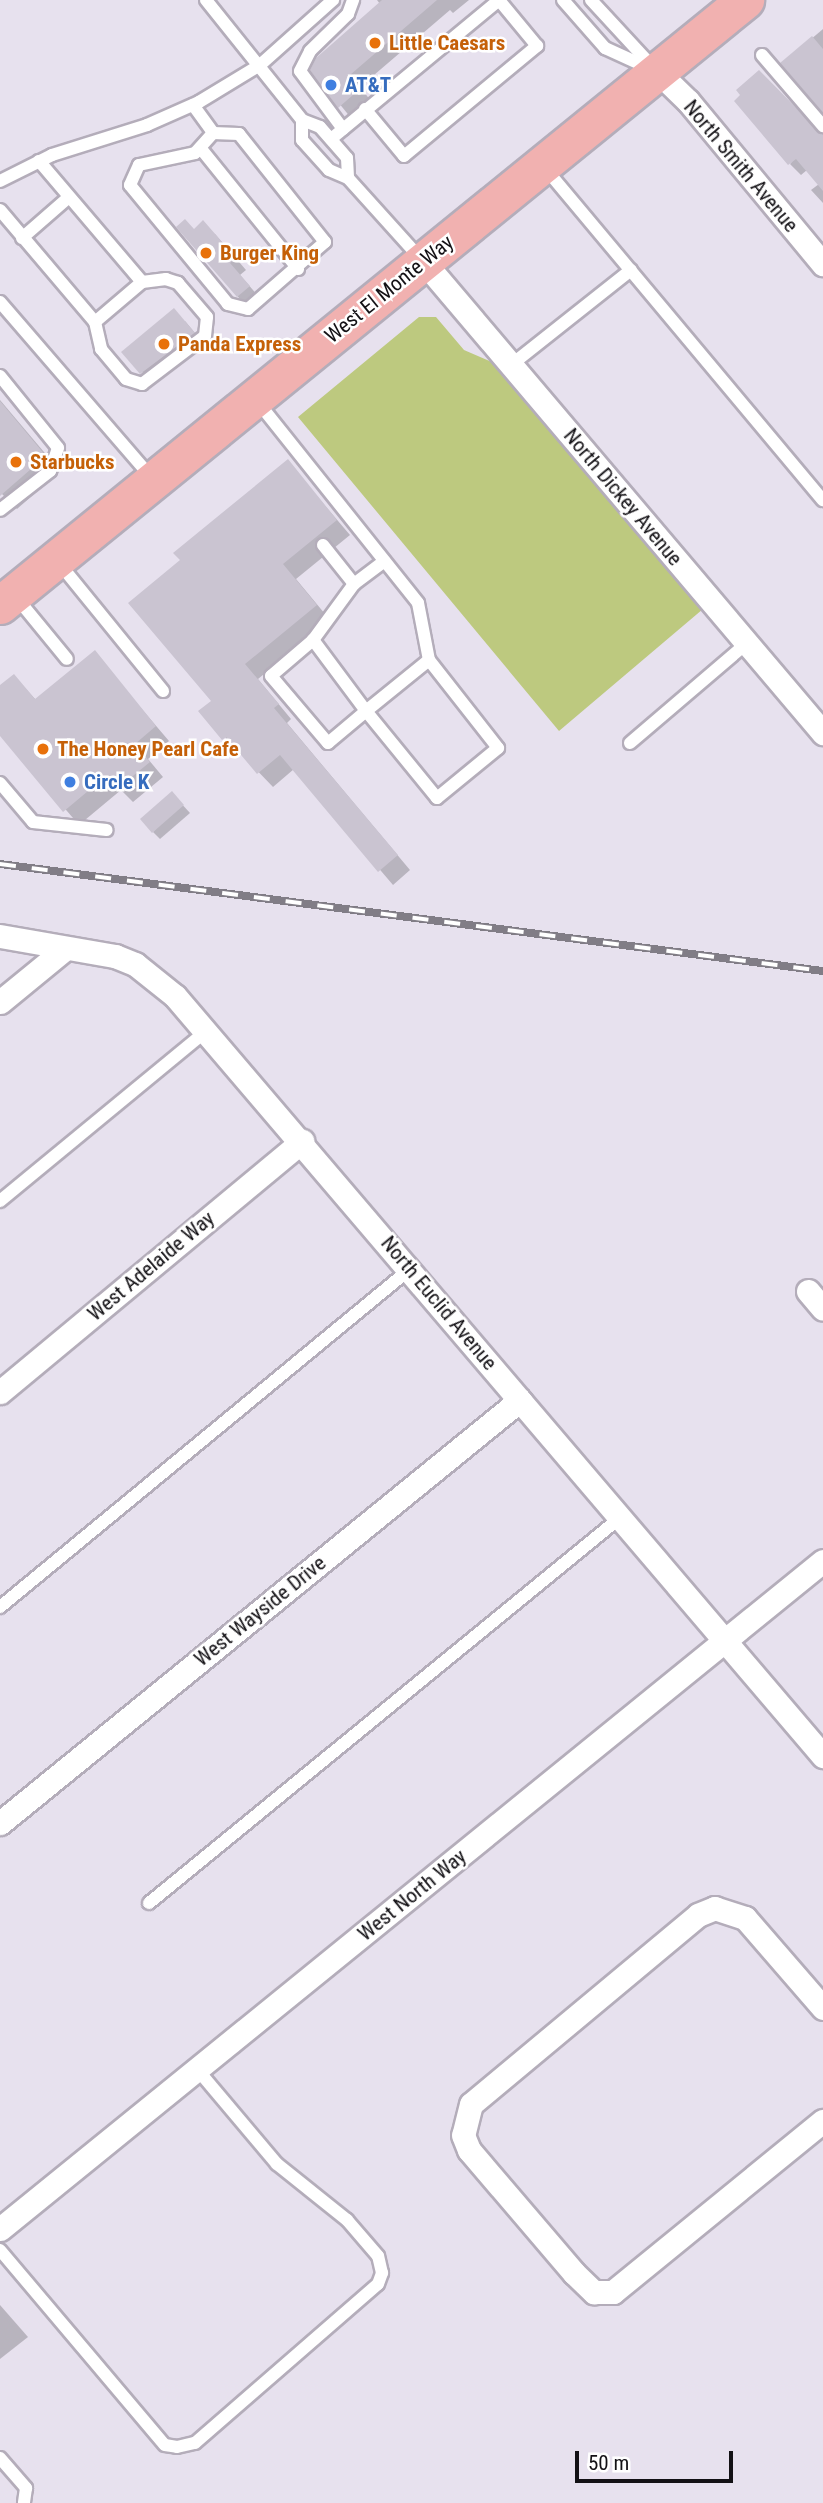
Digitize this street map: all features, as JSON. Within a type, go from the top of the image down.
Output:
[{"type":"main road","name":"West El Monte Way","points":[[6,600],[745,0]]},
{"type":"street","name":"North Smith Avenue","points":[[657,71],[688,101],[819,249]]},
{"type":"street","name":"North Dickey Avenue","points":[[423,261],[823,733]]},
{"type":"street","name":"North Euclid Avenue","points":[[0,936],[135,964],[175,996],[302,1141],[823,1756]]},
{"type":"street","points":[[0,1002],[66,948]]},
{"type":"street","name":"West Adelaide Way","points":[[0,1392],[302,1141]]},
{"type":"street","points":[[808,1291],[823,1309]]},
{"type":"street","name":"West Wayside Drive","points":[[0,1823],[520,1400]]},
{"type":"street","name":"West North Way","points":[[0,2229],[823,1561]]},
{"type":"street","points":[[822,2005],[745,1917],[715,1908],[698,1915],[471,2104],[463,2135],[469,2150],[574,2273],[594,2292],[613,2292],[823,2121]]},
{"type":"lane","points":[[206,0],[261,65],[302,120],[320,127],[347,158],[348,178]]},
{"type":"lane","points":[[0,181],[38,161],[193,105],[261,65],[333,0]]},
{"type":"lane","points":[[343,129],[300,71],[310,51],[348,15],[353,0]]},
{"type":"lane","points":[[331,139],[365,109],[499,0],[537,46],[404,156],[365,109]]},
{"type":"lane","points":[[563,0],[605,48],[657,71]]},
{"type":"lane","points":[[591,0],[657,71]]},
{"type":"lane","points":[[762,55],[823,126]]},
{"type":"lane","points":[[193,105],[213,133]]},
{"type":"lane","points":[[302,120],[302,139],[329,170],[348,178],[423,261]]},
{"type":"lane","points":[[213,133],[239,134],[323,237],[323,246],[256,305],[233,308],[132,192],[130,179],[139,165],[202,150],[213,133]]},
{"type":"lane","points":[[202,150],[298,269]]},
{"type":"lane","points":[[38,161],[142,282]]},
{"type":"lane","points":[[542,164],[823,500]]},
{"type":"lane","points":[[22,237],[69,197]]},
{"type":"lane","points":[[0,211],[95,322],[101,349],[126,379],[142,384],[205,336],[207,317],[177,283],[166,279],[142,282],[95,322]]},
{"type":"lane","points":[[511,365],[631,270]]},
{"type":"lane","points":[[0,302],[154,480]]},
{"type":"lane","points":[[0,376],[58,448],[50,471],[0,510]]},
{"type":"lane","points":[[255,398],[418,603],[429,660],[498,748],[437,798],[313,640]]},
{"type":"lane","points":[[323,545],[354,584]]},
{"type":"lane","points":[[56,560],[163,691]]},
{"type":"lane","points":[[384,561],[354,584],[313,640],[271,676],[328,743],[429,660]]},
{"type":"lane","points":[[6,600],[67,659]]},
{"type":"lane","points":[[630,743],[747,643]]},
{"type":"lane","points":[[1,786],[33,822],[107,830]]},
{"type":"lane","points":[[0,1201],[206,1031]]},
{"type":"lane","points":[[0,1607],[410,1269]]},
{"type":"lane","points":[[149,1903],[621,1517]]},
{"type":"lane","points":[[0,2250],[165,2445],[177,2447],[195,2443],[378,2284],[382,2273],[378,2256],[347,2220],[277,2164],[197,2069]]},
{"type":"lane","points":[[0,2458],[26,2488],[24,2503]]},
{"type":"green space","points":[[419,317],[436,317],[464,350],[501,366],[703,609],[559,731],[298,417]]},
{"type":"building","points":[[382,0],[437,0],[350,75],[361,88],[338,108],[310,70],[316,58]]},
{"type":"building","points":[[812,36],[823,49],[823,113],[780,63]]},
{"type":"building","points":[[759,70],[823,135],[823,191],[796,159],[788,165],[734,101],[740,95],[736,90]]},
{"type":"building","points":[[185,219],[194,229],[203,220],[236,258],[230,263],[250,286],[237,297],[176,227]]},
{"type":"building","points":[[174,308],[195,333],[140,374],[121,352]]},
{"type":"building","points":[[0,401],[46,456],[0,496]]},
{"type":"building","points":[[288,459],[337,520],[283,564],[317,605],[245,664],[279,704],[274,708],[398,855],[378,872],[280,755],[257,774],[226,737],[222,740],[198,711],[211,701],[128,603],[180,560],[173,553]]},
{"type":"building","points":[[95,650],[156,726],[135,744],[150,762],[117,789],[106,776],[63,812],[0,736],[0,685],[14,674],[35,699]]},
{"type":"building","points":[[172,791],[184,805],[152,833],[140,819]]},
{"type":"railway","points":[[0,864],[823,971]]},
{"type":"place","name":"Little Caesars","points":[[375,43]]},
{"type":"place","name":"AT&T","points":[[331,85]]},
{"type":"place","name":"Burger King","points":[[206,253]]},
{"type":"place","name":"Panda Express","points":[[164,344]]},
{"type":"place","name":"Starbucks","points":[[16,462]]},
{"type":"place","name":"The Honey Pearl Cafe","points":[[43,749]]},
{"type":"place","name":"Circle K","points":[[70,782]]}]
